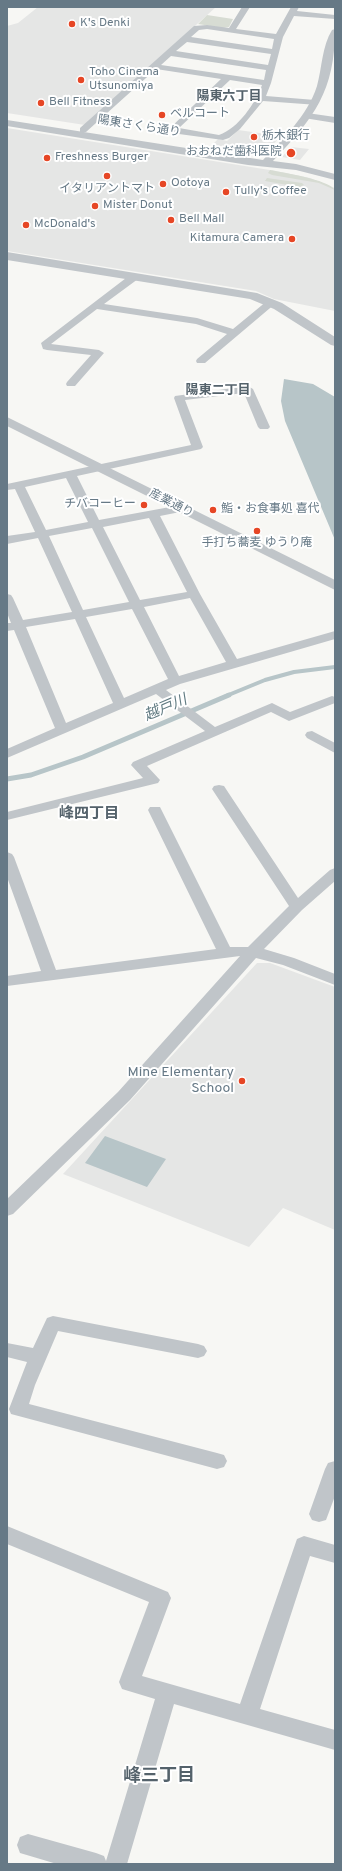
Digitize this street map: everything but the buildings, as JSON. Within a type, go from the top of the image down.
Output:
[{"type":"street","points":[[232,30],[246,7]]},
{"type":"street","points":[[227,78],[173,129],[199,135],[220,138],[226,137],[246,117],[260,98],[267,83],[279,37],[293,10],[335,17]]},
{"type":"street","points":[[83,130],[196,28],[207,27],[279,37]]},
{"type":"street","points":[[266,163],[307,116],[315,103],[324,80],[329,51],[335,32]]},
{"type":"street","points":[[185,39],[275,52]]},
{"type":"street","points":[[170,53],[271,68]]},
{"type":"street","points":[[154,66],[267,83]]},
{"type":"street","points":[[260,98],[315,103]]},
{"type":"street","points":[[307,116],[335,120]]},
{"type":"street","name":"陽東さくら通り","points":[[7,118],[252,158],[266,163]]},
{"type":"street","name":"陽東さくら通り","points":[[7,123],[248,162],[266,163],[311,170],[335,177]]},
{"type":"street","points":[[7,256],[253,296],[271,303],[335,342]]},
{"type":"street","points":[[71,384],[99,353],[47,347],[46,343],[134,277]]},
{"type":"street","points":[[201,361],[271,303]]},
{"type":"street","points":[[96,306],[197,321],[235,333]]},
{"type":"street","points":[[121,705],[42,534],[13,486],[197,447],[179,398],[248,389],[264,427]]},
{"type":"street","name":"産業通り","points":[[7,421],[335,586]]},
{"type":"street","points":[[70,474],[175,681]]},
{"type":"street","points":[[7,540],[181,509]]},
{"type":"street","points":[[153,514],[194,594],[233,664]]},
{"type":"street","points":[[13,626],[194,594]]},
{"type":"street","points":[[7,598],[13,626],[62,730]]},
{"type":"street","points":[[7,754],[175,681],[335,635]]},
{"type":"street","points":[[157,689],[214,732]]},
{"type":"street","points":[[7,816],[153,780],[138,765],[272,707],[289,717],[332,700]]},
{"type":"street","points":[[312,735],[335,749]]},
{"type":"street","points":[[219,789],[297,907]]},
{"type":"street","points":[[156,810],[225,952]]},
{"type":"street","points":[[7,857],[50,975]]},
{"type":"street","points":[[7,1209],[124,1096],[254,951],[297,907],[335,873]]},
{"type":"street","points":[[7,981],[225,952],[254,951],[267,954],[335,980]]},
{"type":"street","points":[[198,1351],[53,1323],[26,1385],[18,1409],[217,1461]]},
{"type":"street","points":[[7,1350],[39,1357]]},
{"type":"street","points":[[319,1514],[335,1469]]},
{"type":"street","points":[[7,1534],[161,1598],[129,1682],[335,1740]]},
{"type":"street","points":[[247,1715],[304,1545],[335,1554]]},
{"type":"street","points":[[116,1864],[167,1693]]},
{"type":"street","points":[[28,1845],[96,1864]]},
{"type":"shaded area","points":[[38,7],[216,7],[85,125],[7,113],[7,26],[18,23]]},
{"type":"shaded area","points":[[207,15],[233,19],[229,27],[223,28],[198,24]]},
{"type":"shaded area","name":"Bell Mall","points":[[7,128],[276,171],[310,178],[335,188],[335,311],[274,299],[256,291],[7,251]]},
{"type":"shaded area","points":[[238,130],[281,136],[266,152],[258,153],[211,146],[218,139],[227,141]]},
{"type":"shaded area","name":"おおねだ歯科医院","points":[[291,147],[309,149],[300,160],[282,157]]},
{"type":"shaded area","points":[[270,170],[315,180],[330,186],[335,190],[319,183],[272,175],[268,173]]},
{"type":"shaded area","points":[[267,178],[302,183],[304,185],[299,187],[265,181]]},
{"type":"shaded area","points":[[284,379],[313,384],[335,397],[335,540],[285,421],[281,401]]},
{"type":"shaded area","name":"Mine Elementary School","points":[[257,963],[270,963],[335,987],[335,1230],[283,1208],[249,1247],[63,1174]]},
{"type":"shaded area","points":[[105,1136],[166,1159],[147,1187],[85,1163]]},
{"type":"waterway","name":"越戸川","points":[[226,696],[265,680],[294,672],[335,667]]},
{"type":"waterway","name":"越戸川","points":[[7,779],[31,775],[83,757],[229,695]]},
{"type":"place","name":"K's Denki","points":[[72,24]]},
{"type":"place","name":"Toho Cinema Utsunomiya","points":[[81,80]]},
{"type":"place","name":"Bell Fitness","points":[[41,103]]},
{"type":"place","name":"ベルコート","points":[[162,115]]},
{"type":"place","name":"栃木銀行","points":[[254,137]]},
{"type":"place","name":"おおねだ歯科医院","points":[[291,153]]},
{"type":"place","name":"Freshness Burger","points":[[47,158]]},
{"type":"place","name":"イタリアントマト","points":[[107,176]]},
{"type":"place","name":"Ootoya","points":[[163,184]]},
{"type":"place","name":"Tully's Coffee","points":[[226,192]]},
{"type":"place","name":"Mister Donut","points":[[95,206]]},
{"type":"place","name":"Bell Mall","points":[[171,220]]},
{"type":"place","name":"McDonald's","points":[[26,225]]},
{"type":"place","name":"Kitamura Camera","points":[[292,239]]},
{"type":"place","name":"チバコーヒー","points":[[144,505]]},
{"type":"place","name":"鮨・お食事処 喜代","points":[[213,510]]},
{"type":"place","name":"手打ち蕎麦 ゆうり庵","points":[[257,531]]},
{"type":"place","name":"Mine Elementary School","points":[[242,1081]]},
{"type":"district","name":"陽東六丁目","points":[[229,97]]},
{"type":"district","name":"陽東二丁目","points":[[218,391]]},
{"type":"district","name":"峰四丁目","points":[[89,815]]},
{"type":"district","name":"峰三丁目","points":[[159,1777]]}]
